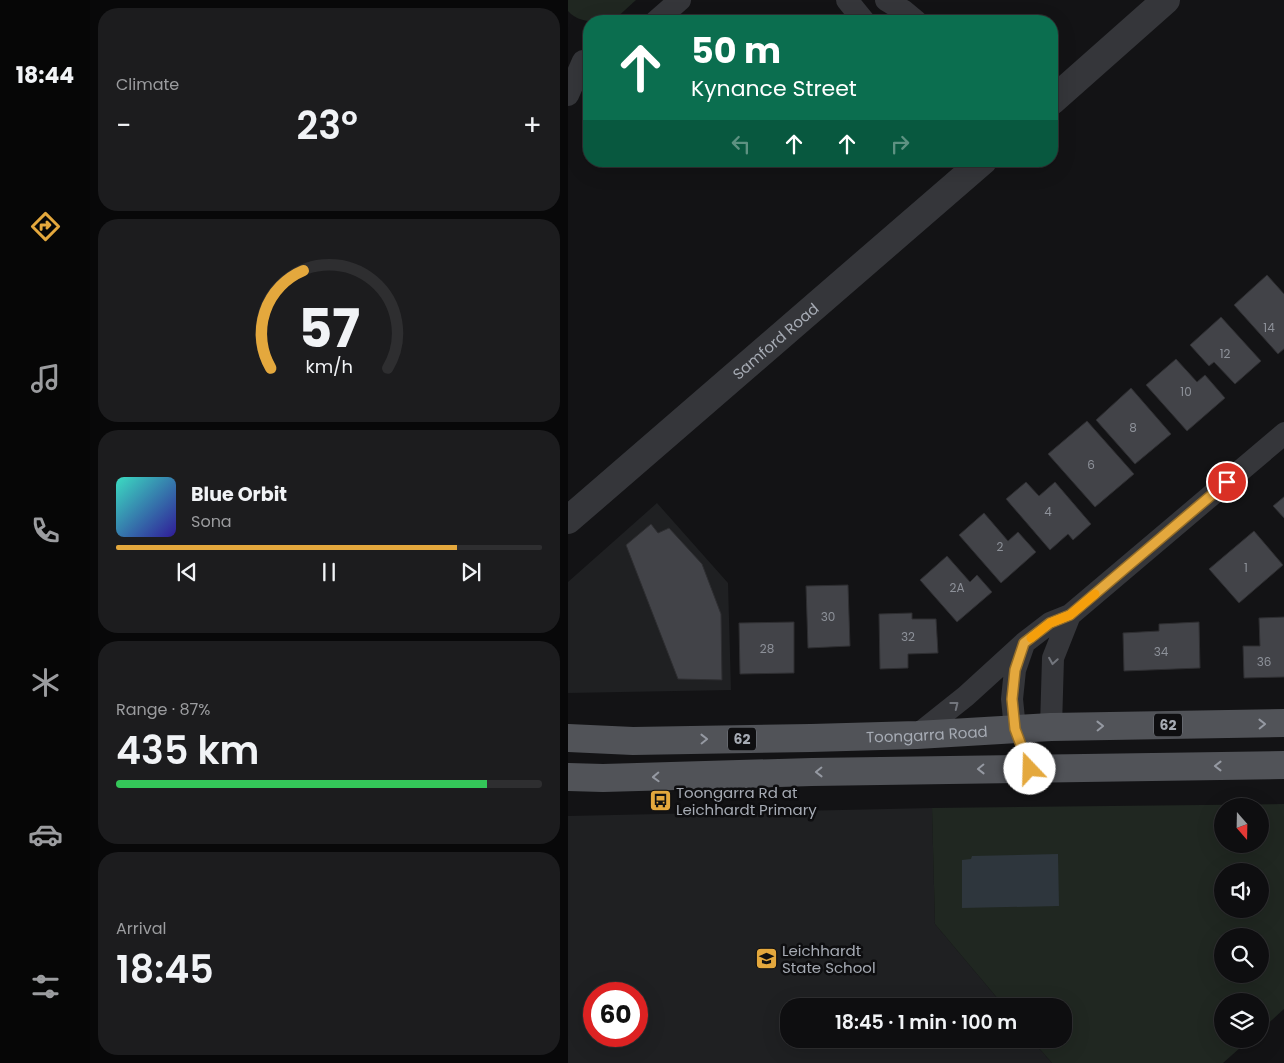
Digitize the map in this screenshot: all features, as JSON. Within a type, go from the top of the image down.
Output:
[{"type":"main road","name":"Toongarra Road","points":[[568,738],[633,740],[917,735],[1051,726],[1284,723]]},
{"type":"main road","points":[[1030,769],[1051,726]]},
{"type":"main road","points":[[1015,729],[1030,769]]},
{"type":"main road","points":[[568,778],[1284,765]]},
{"type":"street","points":[[663,15],[680,0]]},
{"type":"street","points":[[847,0],[859,15]]},
{"type":"street","points":[[886,0],[909,15]]},
{"type":"street","points":[[1058,96],[1166,0]]},
{"type":"street","points":[[568,96],[580,59]]},
{"type":"street","name":"Samford Road","points":[[568,520],[976,167]]},
{"type":"street","points":[[917,735],[966,696],[1024,643],[1050,623],[1070,615],[1284,433]]},
{"type":"street","points":[[1051,726],[1053,658],[1070,615]]},
{"type":"street","points":[[1015,729],[1012,699],[1015,670],[1024,643]]},
{"type":"shaded area","points":[[568,0],[636,0],[620,15],[583,15],[583,20],[568,11]]},
{"type":"shaded area","points":[[657,503],[728,583],[731,690],[568,693],[568,582]]},
{"type":"shaded area","points":[[1269,804],[1284,804],[1284,1009],[1269,1023],[1269,993],[1214,993],[1214,1048],[1240,1048],[1223,1063],[1052,1063],[1039,1048],[1072,1048],[1072,998],[997,998],[935,924],[932,808],[1214,805],[1214,853],[1269,853]]},
{"type":"shaded area","name":"Leichhardt State School","points":[[932,808],[935,924],[997,998],[780,998],[780,1048],[1039,1048],[1052,1063],[568,1063],[568,816]]},
{"type":"shaded area","points":[[1058,854],[1059,906],[962,908],[962,860],[971,859],[972,856]]},
{"type":"building","points":[[1267,275],[1285,295],[1285,348],[1278,354],[1234,305]]},
{"type":"building","points":[[1221,317],[1261,361],[1235,384],[1214,362],[1209,366],[1190,345]]},
{"type":"building","points":[[1176,359],[1197,382],[1205,375],[1225,398],[1187,431],[1146,385]]},
{"type":"building","points":[[1131,388],[1171,434],[1135,464],[1096,420]]},
{"type":"building","points":[[1087,421],[1134,474],[1095,507],[1048,454]]},
{"type":"building","points":[[1026,482],[1039,496],[1055,482],[1091,524],[1073,540],[1068,534],[1050,550],[1006,499]]},
{"type":"building","points":[[1285,496],[1285,519],[1273,506]]},
{"type":"building","points":[[984,513],[1008,541],[1018,532],[1036,552],[1001,583],[959,535]]},
{"type":"building","points":[[651,524],[658,533],[669,528],[702,564],[721,614],[722,680],[678,679],[626,545]]},
{"type":"building","points":[[1254,531],[1283,565],[1239,603],[1209,569]]},
{"type":"building","points":[[947,556],[970,582],[977,575],[992,592],[957,622],[920,580]]},
{"type":"building","points":[[848,585],[850,646],[808,648],[806,586]]},
{"type":"building","points":[[912,613],[912,619],[936,619],[938,653],[908,654],[908,668],[880,669],[879,614]]},
{"type":"building","points":[[1285,617],[1285,677],[1244,678],[1243,646],[1260,646],[1259,618]]},
{"type":"building","points":[[794,622],[794,673],[740,674],[739,623]]},
{"type":"building","points":[[1199,622],[1200,668],[1124,671],[1123,633],[1159,631],[1159,624]]},
{"type":"slow traffic","points":[[1031,638],[1050,623],[1070,615],[1095,594]]},
{"type":"place","name":"Toongarra Rd at Leichhardt Primary","points":[[660,801]]},
{"type":"place","name":"Leichhardt State School","points":[[766,959]]},
{"type":"route","points":[[1030,769],[1015,729],[1012,699],[1015,670],[1024,643],[1050,623],[1070,615],[1227,482]]}]
